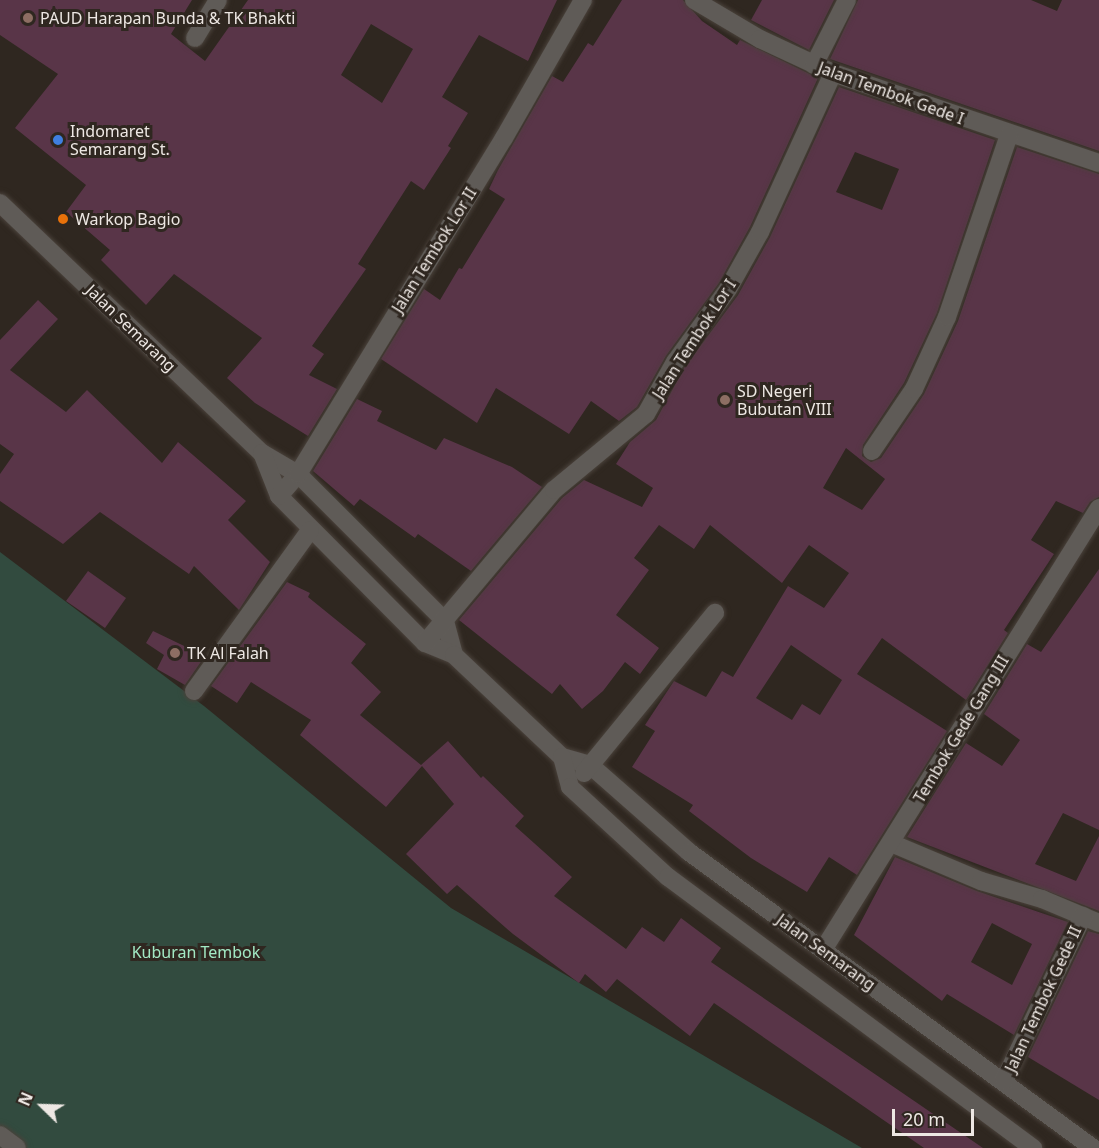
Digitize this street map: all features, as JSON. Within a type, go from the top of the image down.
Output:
[{"type":"street","points":[[195,38],[218,0]]},
{"type":"street","name":"Jalan Tembok Lor II","points":[[279,496],[298,474],[504,138],[583,0]]},
{"type":"street","name":"Jalan Tembok Gede I","points":[[694,0],[833,73],[1008,135],[1099,163]]},
{"type":"street","points":[[814,65],[847,0]]},
{"type":"street","name":"Jalan Tembok Lor I","points":[[425,643],[554,490],[646,414],[675,362],[728,289],[760,232],[833,73]]},
{"type":"street","points":[[872,451],[914,389],[947,316],[1008,135]]},
{"type":"street","name":"Jalan Semarang","points":[[0,203],[262,453],[298,474],[445,621]]},
{"type":"street","name":"Jalan Semarang","points":[[262,453],[279,496],[310,530],[425,643],[454,656],[562,756],[590,765],[689,852],[1093,1148]]},
{"type":"street","name":"Tembok Gede Gang III","points":[[823,950],[1099,508]]},
{"type":"street","points":[[194,691],[310,530]]},
{"type":"street","points":[[570,787],[716,613]]},
{"type":"street","points":[[445,621],[454,656]]},
{"type":"street","points":[[562,756],[570,787],[668,877],[1033,1148]]},
{"type":"street","name":"Jalan Tembok Gede II","points":[[891,843],[981,881],[1042,899],[1091,920],[1004,1081]]},
{"type":"street","points":[[0,1135],[17,1148]]},
{"type":"green space","name":"Kuburan Tembok","points":[[0,552],[204,706],[451,908],[862,1148],[0,1148]]},
{"type":"building","points":[[0,0],[192,0],[171,34],[205,61],[248,0],[557,0],[528,61],[479,35],[442,97],[468,113],[448,146],[451,148],[424,190],[411,181],[358,264],[366,269],[312,346],[324,354],[309,375],[337,389],[308,436],[255,403],[227,378],[262,338],[174,274],[146,305],[101,260],[110,250],[66,212],[86,185],[15,128],[58,74],[0,35]],"holes":[[[371,24],[413,49],[382,103],[341,75]]]},
{"type":"building","points":[[622,0],[683,0],[702,21],[737,45],[740,40],[818,78],[750,227],[719,283],[666,356],[637,407],[619,421],[591,401],[569,434],[496,388],[477,423],[381,359],[424,289],[440,300],[459,268],[462,269],[505,199],[489,189],[552,76],[563,82],[588,43],[593,46]]},
{"type":"building","points":[[762,0],[834,0],[809,50],[751,20]]},
{"type":"building","points":[[858,0],[1031,0],[1057,11],[1062,0],[1099,0],[1099,151],[830,59]]},
{"type":"building","points":[[839,87],[995,140],[937,313],[904,383],[863,445],[862,456],[871,462],[881,458],[924,394],[958,321],[1017,147],[1099,174],[1099,497],[1090,502],[1083,513],[1056,501],[1031,540],[1054,554],[1004,630],[1008,633],[966,700],[882,638],[857,674],[947,731],[857,875],[829,857],[807,892],[751,858],[689,811],[693,805],[632,767],[655,731],[645,725],[674,681],[706,697],[722,671],[733,677],[788,586],[824,608],[849,573],[809,545],[782,583],[710,525],[694,549],[659,525],[634,558],[649,570],[616,615],[659,648],[640,674],[625,662],[603,691],[582,709],[560,684],[552,694],[459,620],[562,498],[584,480],[642,507],[653,488],[616,464],[630,442],[656,420],[684,368],[738,295],[770,237]],"holes":[[[855,152],[899,169],[882,210],[836,192]],[[846,448],[885,479],[862,510],[823,488]],[[791,645],[842,680],[820,715],[802,704],[792,720],[756,698]]]},
{"type":"building","points":[[38,300],[58,319],[10,370],[66,412],[87,390],[162,463],[178,442],[246,501],[228,520],[270,562],[239,610],[194,566],[189,574],[100,512],[63,544],[0,501],[0,474],[14,454],[0,444],[0,340]]},
{"type":"building","points":[[357,399],[382,411],[377,421],[436,450],[444,438],[512,467],[542,487],[471,571],[418,534],[415,538],[360,499],[354,506],[313,471]]},
{"type":"building","points":[[1099,569],[1099,830],[1063,813],[1035,864],[1076,881],[1099,836],[1099,911],[907,837],[966,743],[1002,766],[1020,740],[984,714],[1027,644],[1041,652]]},
{"type":"building","points":[[88,571],[126,598],[105,628],[66,601]]},
{"type":"building","points":[[287,582],[310,593],[308,597],[366,644],[351,663],[381,692],[360,715],[421,765],[448,741],[481,778],[483,776],[524,816],[515,826],[572,877],[554,896],[626,949],[642,927],[664,942],[681,918],[721,948],[711,962],[983,1148],[924,1148],[714,1003],[690,1036],[617,979],[606,992],[585,974],[579,983],[513,934],[457,885],[447,894],[406,854],[454,804],[422,766],[386,807],[300,735],[311,720],[251,682],[237,703],[211,686]]},
{"type":"building","points":[[153,631],[205,656],[185,685],[157,669],[164,655],[146,643]]},
{"type":"building","points":[[895,857],[977,891],[1068,922],[1014,1035],[947,994],[942,1001],[854,935]],"holes":[[[992,923],[1032,944],[1012,985],[971,962]]]},
{"type":"building","points":[[1088,931],[1099,934],[1099,1100],[1028,1057]]},
{"type":"place","name":"PAUD Harapan Bunda & TK Bhakti","points":[[28,18]]},
{"type":"place","name":"Indomaret Semarang St.","points":[[58,140]]},
{"type":"place","name":"Warkop Bagio","points":[[63,219]]},
{"type":"place","name":"SD Negeri Bubutan VIII","points":[[725,400]]},
{"type":"place","name":"TK Al Falah","points":[[175,653]]}]
